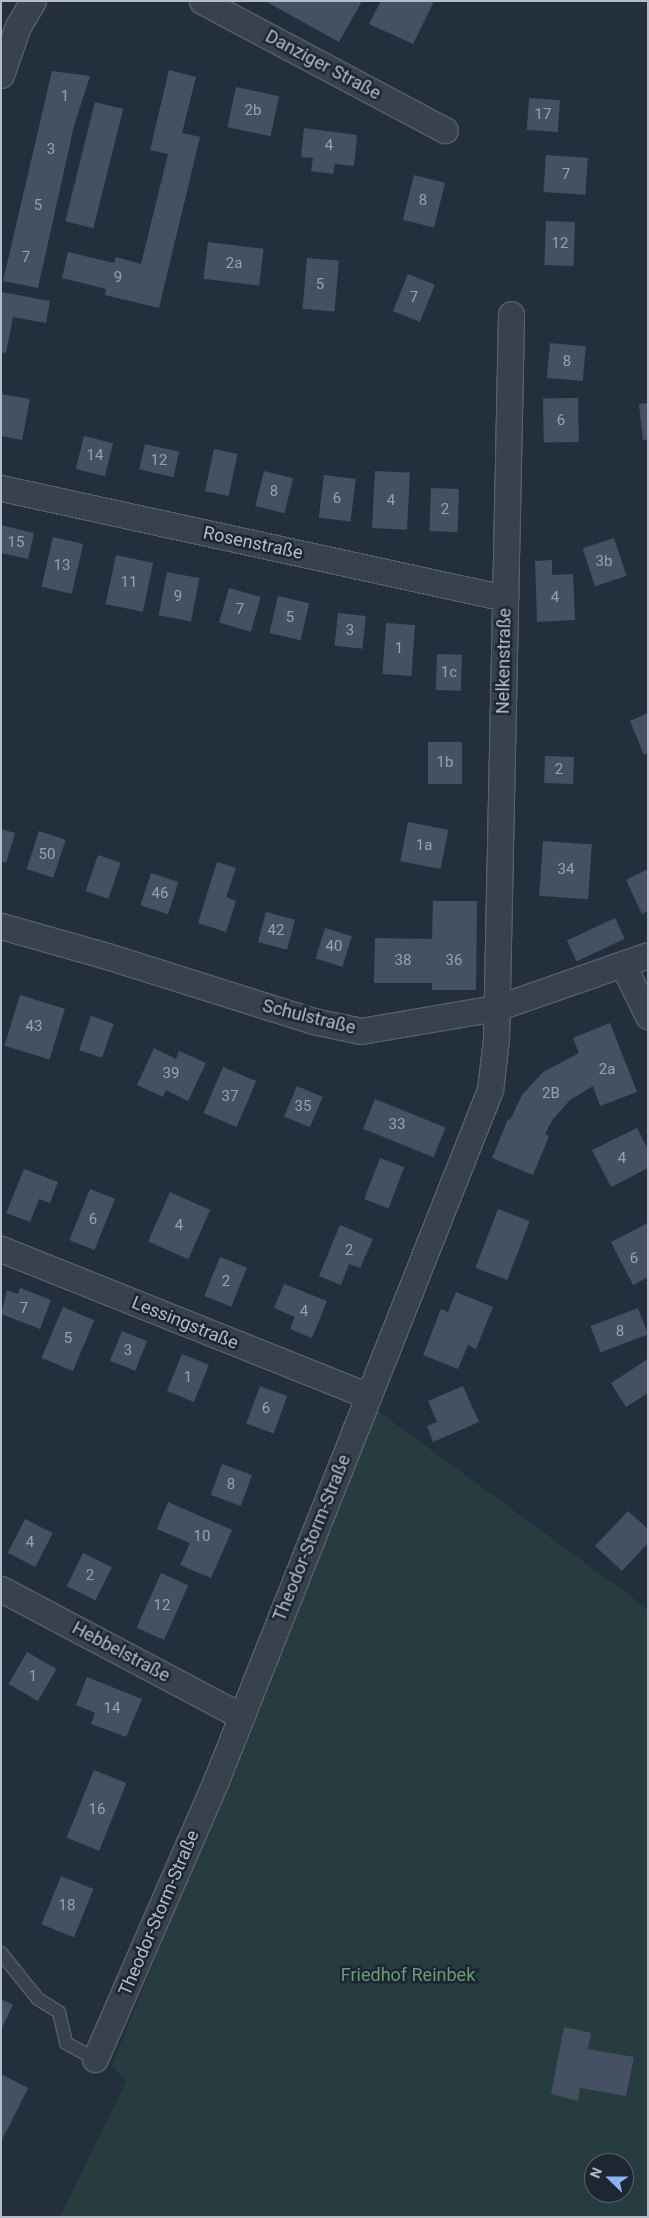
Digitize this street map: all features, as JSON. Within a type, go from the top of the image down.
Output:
[{"type":"street","points":[[1,75],[5,49],[34,1]]},
{"type":"street","name":"Danziger Straße","points":[[202,1],[445,130]]},
{"type":"street","name":"Nelkenstraße","points":[[496,1008],[511,314]]},
{"type":"street","name":"Rosenstraße","points":[[1,488],[505,598]]},
{"type":"street","name":"Schulstraße","points":[[1,926],[313,1021],[361,1031],[496,1008],[648,955]]},
{"type":"street","points":[[623,965],[648,1016]]},
{"type":"street","name":"Theodor-Storm-Straße","points":[[95,2059],[215,1783],[368,1396],[486,1105],[493,1074],[496,1008]]},
{"type":"street","name":"Lessingstraße","points":[[1,1249],[368,1396]]},
{"type":"street","name":"Hebbelstraße","points":[[1,1589],[241,1716]]},
{"type":"lane","points":[[1,1953],[38,1998],[59,2012],[66,2043],[95,2059]]},
{"type":"green space","name":"Friedhof Reinbek","points":[[378,1411],[648,1609],[648,2217],[60,2217],[126,2081],[112,2065]]},
{"type":"building","points":[[265,1],[362,1],[339,42]]},
{"type":"building","points":[[381,1],[434,1],[413,44],[369,24]]},
{"type":"building","points":[[169,70],[196,77],[182,133],[200,137],[159,308],[105,295],[106,289],[62,278],[68,252],[114,263],[116,257],[141,264],[168,154],[150,150]]},
{"type":"building","points":[[52,71],[90,76],[74,126],[38,288],[3,281]]},
{"type":"building","points":[[236,87],[279,96],[271,136],[227,127]]},
{"type":"building","points":[[529,98],[560,100],[558,132],[527,130]]},
{"type":"building","points":[[95,102],[123,109],[93,228],[65,221]]},
{"type":"building","points":[[304,128],[357,135],[354,166],[335,164],[333,174],[311,171],[313,158],[301,157]]},
{"type":"building","points":[[546,155],[588,158],[585,195],[543,192]]},
{"type":"building","points":[[414,175],[445,183],[434,227],[403,220]]},
{"type":"building","points":[[546,221],[575,222],[573,266],[544,265]]},
{"type":"building","points":[[208,242],[264,249],[259,286],[203,279]]},
{"type":"building","points":[[307,258],[339,261],[334,312],[303,309]]},
{"type":"building","points":[[408,274],[435,285],[420,322],[393,311]]},
{"type":"building","points":[[1,292],[50,301],[46,323],[13,317],[6,353],[1,352]]},
{"type":"building","points":[[550,343],[586,346],[583,381],[547,378]]},
{"type":"building","points":[[1,394],[30,399],[22,440],[1,436]]},
{"type":"building","points":[[578,398],[579,442],[544,443],[543,399]]},
{"type":"building","points":[[648,403],[648,440],[643,440],[639,404]]},
{"type":"building","points":[[84,436],[113,443],[105,476],[76,469]]},
{"type":"building","points":[[145,444],[179,452],[173,477],[139,469]]},
{"type":"building","points":[[214,449],[237,454],[229,496],[205,491]]},
{"type":"building","points":[[264,471],[293,478],[284,513],[255,506]]},
{"type":"building","points":[[375,471],[410,473],[407,530],[372,528]]},
{"type":"building","points":[[324,475],[356,479],[351,522],[319,518]]},
{"type":"building","points":[[431,488],[459,489],[457,532],[429,531]]},
{"type":"building","points":[[1,525],[34,533],[28,559],[1,553]]},
{"type":"building","points":[[53,537],[83,544],[72,594],[42,587]]},
{"type":"building","points":[[614,538],[626,576],[595,586],[583,548]]},
{"type":"building","points":[[116,555],[153,563],[143,612],[106,604]]},
{"type":"building","points":[[552,560],[552,575],[573,574],[575,620],[537,622],[535,561]]},
{"type":"building","points":[[167,572],[199,578],[191,621],[159,615]]},
{"type":"building","points":[[229,588],[261,597],[251,632],[219,623]]},
{"type":"building","points":[[278,596],[309,603],[301,640],[269,633]]},
{"type":"building","points":[[338,613],[366,616],[362,649],[335,646]]},
{"type":"building","points":[[386,623],[415,625],[411,676],[382,674]]},
{"type":"building","points":[[437,654],[462,655],[461,691],[436,690]]},
{"type":"building","points":[[648,713],[648,753],[644,755],[630,721]]},
{"type":"building","points":[[428,742],[462,742],[462,784],[428,784]]},
{"type":"building","points":[[545,756],[574,757],[573,784],[544,783]]},
{"type":"building","points":[[408,822],[448,830],[441,869],[400,861]]},
{"type":"building","points":[[1,829],[15,833],[6,863],[1,861]]},
{"type":"building","points":[[39,831],[66,840],[53,878],[27,869]]},
{"type":"building","points":[[543,841],[592,844],[588,899],[539,896]]},
{"type":"building","points":[[98,855],[121,863],[108,899],[86,891]]},
{"type":"building","points":[[217,862],[236,868],[226,897],[236,901],[226,932],[198,923]]},
{"type":"building","points":[[648,869],[648,911],[642,914],[626,880]]},
{"type":"building","points":[[151,873],[179,882],[168,914],[140,905]]},
{"type":"building","points":[[433,901],[477,901],[476,990],[432,990],[432,983],[374,983],[375,938],[432,939]]},
{"type":"building","points":[[266,912],[295,920],[287,950],[258,942]]},
{"type":"building","points":[[615,918],[625,939],[577,961],[567,940]]},
{"type":"building","points":[[325,928],[352,936],[342,967],[316,959]]},
{"type":"building","points":[[20,995],[65,1009],[49,1059],[5,1046]]},
{"type":"building","points":[[91,1016],[114,1024],[102,1058],[79,1050]]},
{"type":"building","points":[[610,1023],[637,1092],[600,1106],[593,1086],[570,1100],[553,1119],[545,1134],[549,1136],[533,1175],[492,1158],[508,1119],[510,1120],[522,1095],[543,1072],[579,1053],[573,1038]]},
{"type":"building","points":[[154,1048],[176,1059],[179,1051],[206,1063],[188,1101],[166,1090],[163,1097],[137,1085]]},
{"type":"building","points":[[223,1067],[256,1081],[237,1127],[203,1113]]},
{"type":"building","points":[[297,1086],[323,1097],[310,1127],[284,1116]]},
{"type":"building","points":[[375,1099],[445,1127],[433,1157],[363,1129]]},
{"type":"building","points":[[637,1128],[648,1150],[648,1168],[611,1187],[592,1150]]},
{"type":"building","points":[[380,1158],[404,1167],[389,1208],[364,1199]]},
{"type":"building","points":[[24,1169],[58,1182],[50,1203],[39,1199],[30,1222],[6,1213]]},
{"type":"building","points":[[90,1189],[115,1199],[94,1250],[69,1240]]},
{"type":"building","points":[[170,1192],[210,1210],[188,1259],[148,1241]]},
{"type":"building","points":[[498,1209],[530,1221],[507,1280],[475,1268]]},
{"type":"building","points":[[648,1223],[648,1277],[633,1285],[611,1242]]},
{"type":"building","points":[[340,1225],[373,1239],[360,1268],[349,1264],[341,1285],[319,1276]]},
{"type":"building","points":[[220,1257],[247,1268],[231,1307],[204,1296]]},
{"type":"building","points":[[284,1284],[327,1301],[312,1338],[290,1329],[295,1317],[274,1308]]},
{"type":"building","points":[[20,1288],[51,1300],[40,1329],[1,1314],[7,1290],[18,1294]]},
{"type":"building","points":[[456,1292],[493,1307],[476,1349],[468,1345],[458,1369],[423,1355],[441,1309],[448,1312]]},
{"type":"building","points":[[63,1307],[94,1320],[73,1371],[42,1358]]},
{"type":"building","points":[[638,1308],[648,1334],[600,1352],[590,1326]]},
{"type":"building","points":[[122,1331],[147,1341],[135,1371],[110,1361]]},
{"type":"building","points":[[182,1354],[209,1365],[194,1402],[167,1391]]},
{"type":"building","points":[[648,1359],[648,1393],[626,1407],[611,1383]]},
{"type":"building","points":[[260,1386],[287,1396],[274,1434],[246,1424]]},
{"type":"building","points":[[463,1386],[479,1422],[433,1442],[427,1426],[437,1422],[428,1401]]},
{"type":"building","points":[[222,1464],[252,1475],[241,1506],[211,1495]]},
{"type":"building","points":[[168,1502],[232,1530],[211,1578],[180,1565],[190,1543],[157,1529]]},
{"type":"building","points":[[628,1511],[648,1529],[648,1543],[622,1571],[595,1546]]},
{"type":"building","points":[[25,1519],[53,1533],[35,1567],[8,1553]]},
{"type":"building","points":[[83,1553],[112,1567],[96,1600],[67,1586]]},
{"type":"building","points":[[161,1573],[188,1585],[164,1640],[137,1628]]},
{"type":"building","points":[[27,1652],[56,1669],[38,1701],[8,1684]]},
{"type":"building","points":[[87,1677],[142,1699],[126,1737],[91,1724],[95,1713],[76,1705]]},
{"type":"building","points":[[94,1770],[126,1783],[99,1851],[67,1838]]},
{"type":"building","points":[[61,1876],[93,1889],[74,1937],[42,1924]]},
{"type":"building","points":[[1,1999],[13,2005],[1,2030]]},
{"type":"building","points":[[564,2027],[591,2033],[588,2049],[634,2057],[626,2096],[580,2088],[578,2101],[551,2094]]},
{"type":"building","points":[[1,2074],[28,2088],[1,2142]]}]
